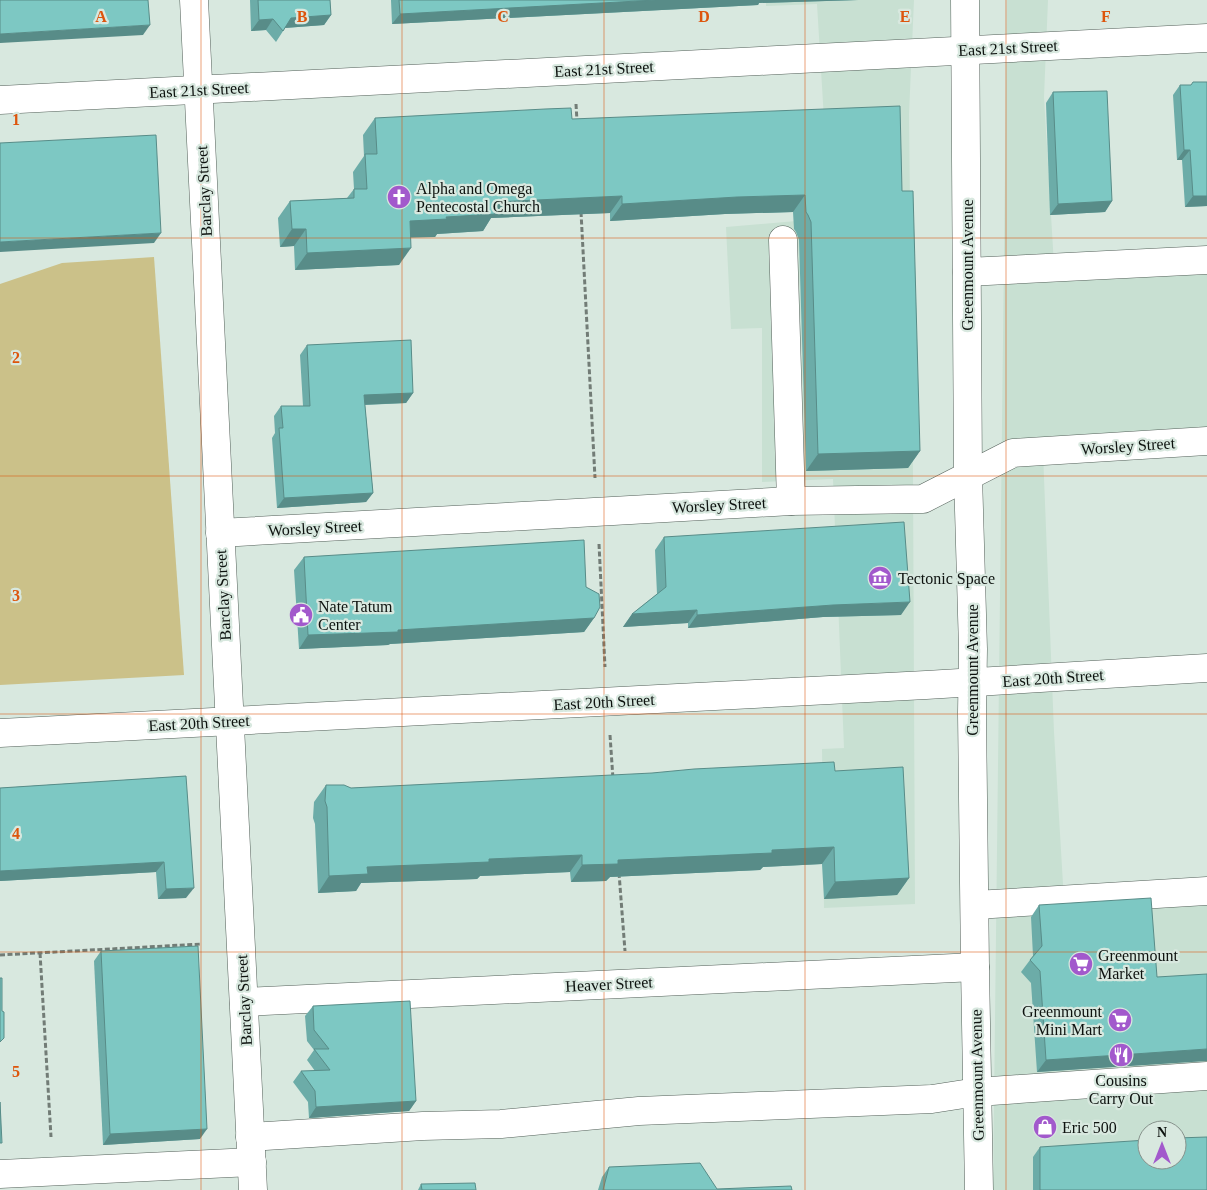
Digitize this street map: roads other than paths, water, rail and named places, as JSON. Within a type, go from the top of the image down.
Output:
[{"type":"street","name":"Barclay Street","points":[[194,0],[253,1190]]},
{"type":"street","name":"Greenmount Avenue","points":[[965,0],[968,475],[973,648],[976,1092],[979,1190]]},
{"type":"street","name":"East 21st Street","points":[[0,100],[1207,38]]},
{"type":"street","points":[[783,240],[792,501]]},
{"type":"street","points":[[967,272],[1207,260]]},
{"type":"street","name":"Worsley Street","points":[[220,534],[792,501],[923,499],[1013,454],[1207,441]]},
{"type":"street","name":"East 20th Street","points":[[0,733],[972,683],[1207,668]]},
{"type":"street","points":[[975,906],[1207,891]]},
{"type":"street","name":"Heaver Street","points":[[244,1002],[975,967]]},
{"type":"street","points":[[0,1174],[251,1150],[423,1126],[501,1124],[638,1111],[932,1099],[976,1092],[1207,1076]]},
{"type":"place","name":"Alpha and Omega Pentecostal Church","points":[[399,197]]},
{"type":"place","name":"Tectonic Space","points":[[880,578]]},
{"type":"place","name":"Nate Tatum Center","points":[[301,615]]},
{"type":"place","name":"Greenmount Market","points":[[1081,964]]},
{"type":"place","name":"Greenmount Mini Mart","points":[[1120,1020]]},
{"type":"place","name":"Cousins Carry Out","points":[[1121,1055]]},
{"type":"place","name":"Eric 500","points":[[1045,1127]]}]
